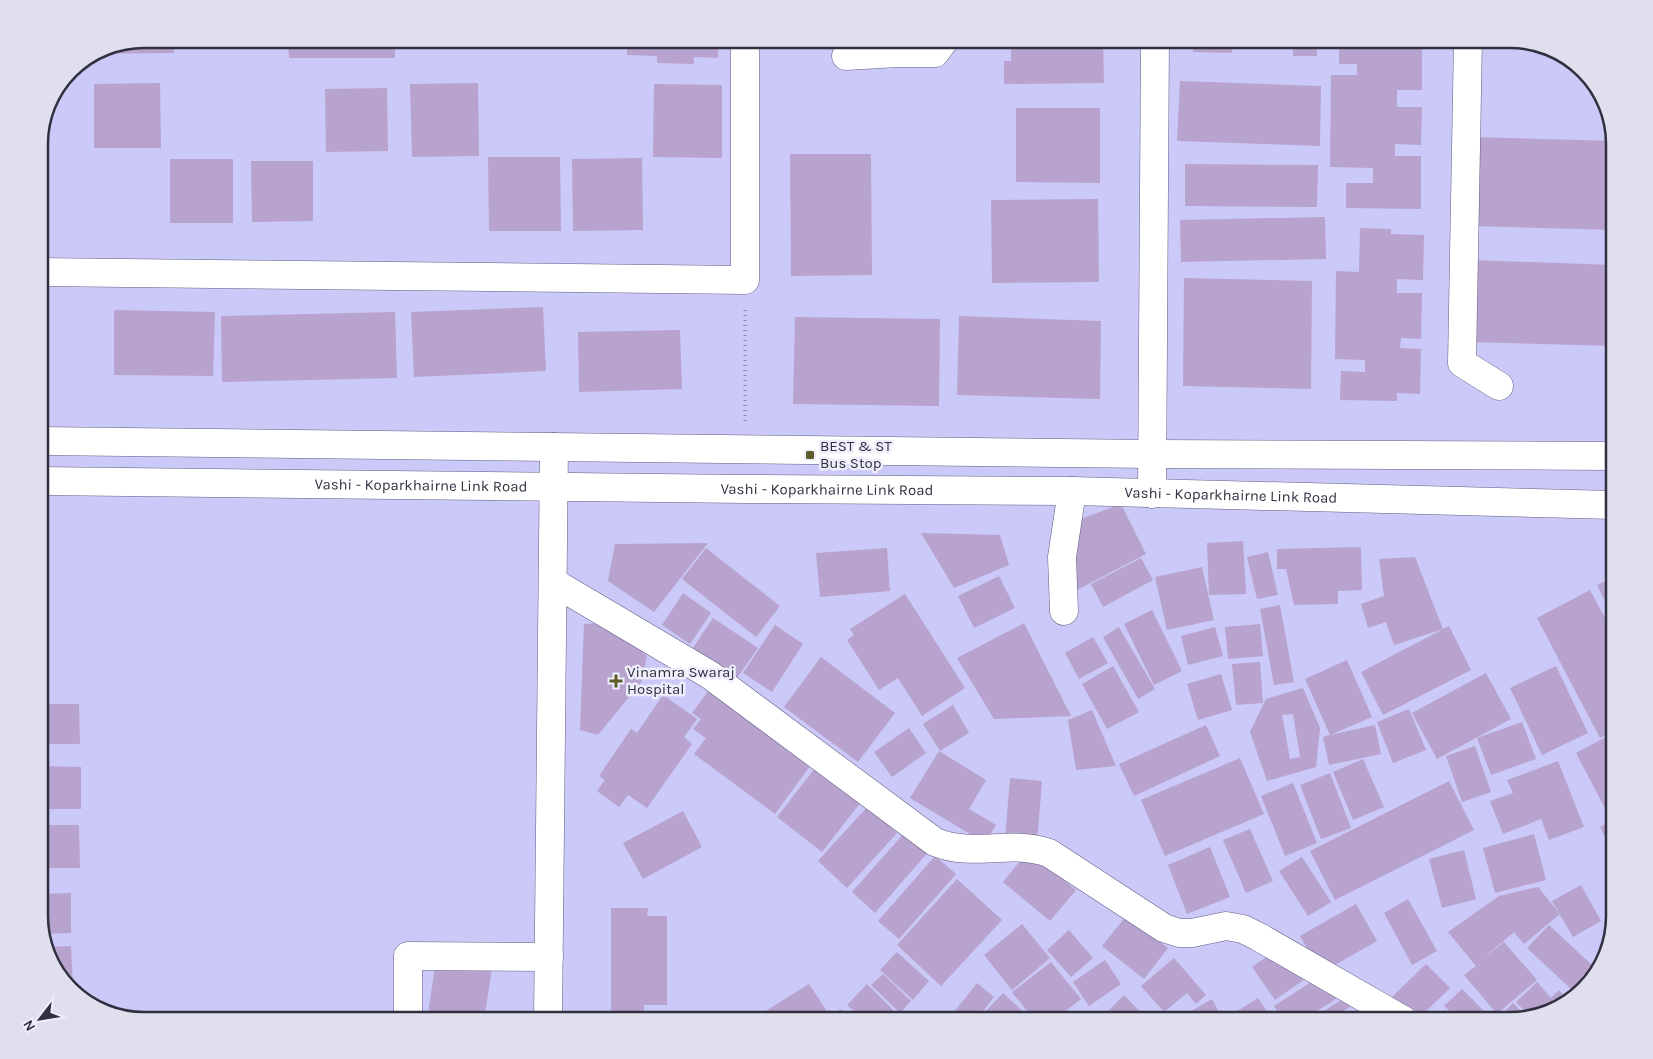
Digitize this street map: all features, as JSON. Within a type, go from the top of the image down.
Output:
[{"type":"street","points":[[48,272],[745,280],[745,48]]},
{"type":"street","points":[[846,56],[935,53],[939,48]]},
{"type":"street","points":[[1152,494],[1155,48]]},
{"type":"street","points":[[1468,48],[1462,364],[1499,386]]},
{"type":"street","points":[[48,441],[1152,454],[1606,456]]},
{"type":"street","points":[[548,1012],[554,447]]},
{"type":"street","name":"Vashi - Koparkhairne Link Road","points":[[48,481],[1072,491],[1606,505]]},
{"type":"street","points":[[1064,611],[1062,557],[1072,491]]},
{"type":"street","points":[[553,582],[710,675],[935,842],[949,848],[970,850],[1036,848],[1049,853],[1164,928],[1179,933],[1192,933],[1226,926],[1243,929],[1259,936],[1389,1012]]},
{"type":"street","points":[[408,1012],[408,956],[549,957]]},
{"type":"path","points":[[745,298],[745,449]]},
{"type":"building","points":[[138,48],[174,48],[174,53],[111,54],[125,49]]},
{"type":"building","points":[[288,48],[395,48],[395,58],[289,58]]},
{"type":"building","points":[[414,48],[513,48],[513,49]]},
{"type":"building","points":[[627,48],[719,48],[718,58],[694,57],[694,64],[657,63],[657,56],[627,55]]},
{"type":"building","points":[[1011,48],[1103,48],[1104,83],[1004,84],[1004,61],[1011,61]]},
{"type":"building","points":[[1193,48],[1232,48],[1232,53],[1193,52]]},
{"type":"building","points":[[1293,48],[1317,48],[1317,56],[1293,56]]},
{"type":"building","points":[[1339,48],[1422,48],[1422,90],[1397,90],[1397,107],[1422,107],[1421,145],[1395,144],[1395,156],[1421,156],[1421,209],[1346,208],[1346,183],[1373,183],[1373,168],[1330,167],[1331,75],[1357,75],[1357,64],[1339,64]]},
{"type":"building","points":[[1180,81],[1321,86],[1320,146],[1177,141]]},
{"type":"building","points":[[160,83],[161,148],[94,148],[94,84]]},
{"type":"building","points":[[478,83],[479,156],[412,157],[410,84]]},
{"type":"building","points":[[654,84],[722,85],[722,158],[653,157]]},
{"type":"building","points":[[387,88],[388,151],[326,152],[325,89]]},
{"type":"building","points":[[1016,108],[1100,108],[1100,183],[1016,182]]},
{"type":"building","points":[[1473,137],[1606,141],[1606,230],[1471,226]]},
{"type":"building","points":[[790,154],[871,154],[872,275],[791,276]]},
{"type":"building","points":[[488,157],[560,157],[561,231],[489,231]]},
{"type":"building","points":[[642,158],[643,230],[573,231],[572,159]]},
{"type":"building","points":[[170,159],[233,159],[233,223],[170,223]]},
{"type":"building","points":[[251,161],[313,161],[313,221],[252,222]]},
{"type":"building","points":[[1185,164],[1318,165],[1317,207],[1185,206]]},
{"type":"building","points":[[1098,199],[1099,282],[992,283],[991,200]]},
{"type":"building","points":[[1325,217],[1326,259],[1181,262],[1180,220]]},
{"type":"building","points":[[1360,228],[1391,229],[1391,234],[1424,235],[1423,280],[1397,279],[1397,293],[1422,293],[1421,339],[1401,338],[1400,348],[1421,349],[1420,394],[1397,393],[1397,401],[1340,400],[1341,371],[1365,372],[1365,360],[1335,359],[1336,271],[1359,272]]},
{"type":"building","points":[[1472,260],[1606,265],[1606,346],[1469,342]]},
{"type":"building","points":[[1184,278],[1312,281],[1311,389],[1183,386]]},
{"type":"building","points":[[543,307],[546,371],[414,377],[411,312]]},
{"type":"building","points":[[114,310],[215,312],[213,376],[114,375]]},
{"type":"building","points":[[395,312],[397,378],[222,382],[221,316]]},
{"type":"building","points":[[959,316],[1101,321],[1100,399],[957,395]]},
{"type":"building","points":[[795,317],[940,319],[939,406],[793,404]]},
{"type":"building","points":[[680,330],[682,389],[579,392],[578,332]]},
{"type":"building","points":[[1121,504],[1146,554],[1071,593],[1054,529]]},
{"type":"building","points":[[921,533],[1000,535],[1009,565],[954,588]]},
{"type":"building","points":[[1243,541],[1246,594],[1209,595],[1207,543]]},
{"type":"building","points":[[708,543],[654,612],[608,581],[615,544]]},
{"type":"building","points":[[1361,547],[1362,590],[1338,591],[1338,604],[1294,605],[1286,569],[1277,569],[1277,549]]},
{"type":"building","points":[[706,548],[780,606],[756,637],[682,579]]},
{"type":"building","points":[[887,548],[890,591],[820,597],[816,553]]},
{"type":"building","points":[[1268,552],[1278,595],[1257,599],[1247,557]]},
{"type":"building","points":[[1415,557],[1443,629],[1394,645],[1386,622],[1368,628],[1361,604],[1384,596],[1379,559]]},
{"type":"building","points":[[1141,558],[1153,580],[1103,607],[1091,584]]},
{"type":"building","points":[[1202,567],[1214,620],[1167,630],[1155,577]]},
{"type":"building","points":[[999,576],[1015,608],[974,628],[958,596]]},
{"type":"building","points":[[1606,581],[1606,604],[1597,585]]},
{"type":"building","points":[[1590,590],[1606,620],[1606,735],[1600,738],[1537,618]]},
{"type":"building","points":[[683,593],[711,613],[690,644],[662,625]]},
{"type":"building","points":[[905,594],[965,688],[922,716],[898,678],[879,690],[847,640],[854,635],[850,629]]},
{"type":"building","points":[[1280,605],[1294,682],[1274,685],[1260,609]]},
{"type":"building","points":[[1152,610],[1182,671],[1154,685],[1124,624]]},
{"type":"building","points":[[713,618],[758,648],[737,678],[693,648]]},
{"type":"building","points":[[609,623],[647,656],[642,681],[598,735],[580,730],[584,624]]},
{"type":"building","points":[[1024,623],[1071,716],[994,719],[957,658]]},
{"type":"building","points":[[1260,624],[1263,656],[1228,659],[1225,627]]},
{"type":"building","points":[[775,625],[803,644],[772,692],[743,673]]},
{"type":"building","points":[[1449,626],[1471,670],[1383,715],[1361,672]]},
{"type":"building","points":[[1119,627],[1155,689],[1138,699],[1103,637]]},
{"type":"building","points":[[1215,627],[1223,656],[1188,665],[1181,636]]},
{"type":"building","points":[[1093,637],[1108,663],[1079,679],[1065,653]]},
{"type":"building","points":[[821,657],[895,713],[858,762],[784,707]]},
{"type":"building","points":[[1347,660],[1372,717],[1330,735],[1305,679]]},
{"type":"building","points":[[1260,662],[1263,703],[1236,705],[1232,664]]},
{"type":"building","points":[[1113,666],[1139,712],[1107,729],[1082,684]]},
{"type":"building","points":[[1556,666],[1588,733],[1542,755],[1510,688]]},
{"type":"building","points":[[1486,673],[1511,719],[1437,759],[1412,713]]},
{"type":"building","points":[[1221,674],[1232,710],[1198,720],[1187,684]]},
{"type":"building","points":[[712,686],[813,762],[775,814],[694,754],[706,738],[693,729],[701,719],[692,713]]},
{"type":"building","points":[[1303,688],[1320,728],[1316,767],[1267,781],[1250,732],[1266,699]],"holes":[[[1293,714],[1300,757],[1290,759],[1282,715]]]},
{"type":"building","points":[[663,695],[697,719],[684,737],[692,744],[647,808],[628,795],[619,807],[597,791],[605,780],[599,776],[631,729],[637,733]]},
{"type":"building","points":[[48,704],[79,704],[80,744],[48,744]]},
{"type":"building","points":[[953,705],[969,733],[940,751],[923,724]]},
{"type":"building","points":[[1409,709],[1426,750],[1393,763],[1377,722]]},
{"type":"building","points":[[1092,710],[1116,766],[1076,770],[1068,720]]},
{"type":"building","points":[[1522,722],[1536,759],[1491,775],[1477,738]]},
{"type":"building","points":[[1206,725],[1220,756],[1134,796],[1119,764]]},
{"type":"building","points":[[1375,725],[1381,754],[1329,765],[1323,737]]},
{"type":"building","points":[[909,728],[926,753],[892,777],[874,752]]},
{"type":"building","points":[[1606,737],[1606,810],[1576,753]]},
{"type":"building","points":[[1475,746],[1491,792],[1462,802],[1446,756]]},
{"type":"building","points":[[939,751],[986,780],[969,809],[996,825],[985,843],[910,798]]},
{"type":"building","points":[[1240,758],[1264,814],[1165,856],[1141,800]]},
{"type":"building","points":[[1363,759],[1384,807],[1353,820],[1333,772]]},
{"type":"building","points":[[1558,761],[1584,827],[1549,840],[1541,819],[1503,834],[1490,801],[1513,793],[1507,780]]},
{"type":"building","points":[[48,766],[81,767],[81,809],[48,809]]},
{"type":"building","points":[[816,767],[861,802],[822,852],[777,817]]},
{"type":"building","points":[[1330,773],[1351,828],[1321,839],[1300,785]]},
{"type":"building","points":[[1010,778],[1042,781],[1037,843],[1005,840]]},
{"type":"building","points":[[1449,781],[1474,830],[1335,900],[1310,851]]},
{"type":"building","points":[[1293,783],[1317,843],[1285,856],[1261,796]]},
{"type":"building","points":[[868,806],[897,833],[847,888],[818,861]]},
{"type":"building","points":[[683,811],[702,847],[643,879],[623,843]]},
{"type":"building","points":[[1606,824],[1606,839],[1600,827]]},
{"type":"building","points":[[48,825],[79,825],[80,868],[48,868]]},
{"type":"building","points":[[1250,829],[1273,881],[1246,893],[1223,840]]},
{"type":"building","points":[[906,831],[929,851],[875,913],[852,892]]},
{"type":"building","points":[[1534,834],[1546,880],[1495,893],[1483,848]]},
{"type":"building","points":[[1210,847],[1230,897],[1187,914],[1168,865]]},
{"type":"building","points":[[1464,850],[1476,899],[1442,908],[1429,859]]},
{"type":"building","points":[[1028,851],[1076,890],[1050,921],[1003,882]]},
{"type":"building","points":[[935,856],[956,874],[899,939],[878,921]]},
{"type":"building","points":[[1302,857],[1331,902],[1308,916],[1279,871]]},
{"type":"building","points":[[957,879],[1002,920],[941,986],[897,945]]},
{"type":"building","points":[[1581,885],[1601,921],[1573,937],[1552,901]]},
{"type":"building","points":[[1538,887],[1560,914],[1524,944],[1514,932],[1480,961],[1504,942],[1537,980],[1499,1012],[1495,1012],[1464,975],[1476,966],[1448,932],[1499,896]]},
{"type":"building","points":[[71,893],[71,933],[49,934],[48,894]]},
{"type":"building","points":[[1408,899],[1437,951],[1412,965],[1384,913]]},
{"type":"building","points":[[1356,904],[1377,941],[1321,973],[1300,936]]},
{"type":"building","points":[[611,908],[648,908],[647,916],[667,916],[667,1005],[644,1005],[644,1012],[611,1012]]},
{"type":"building","points":[[1127,915],[1168,948],[1144,979],[1102,946]]},
{"type":"building","points":[[1022,924],[1050,958],[1012,990],[984,955]]},
{"type":"building","points":[[1549,925],[1592,965],[1571,989],[1527,948]]},
{"type":"building","points":[[1069,930],[1093,958],[1071,977],[1047,950]]},
{"type":"building","points":[[71,946],[73,981],[57,958],[53,947]]},
{"type":"building","points":[[897,952],[929,981],[913,1000],[880,970]]},
{"type":"building","points":[[1272,953],[1308,977],[1275,1000],[1252,967]]},
{"type":"building","points":[[1174,958],[1206,995],[1196,1004],[1187,993],[1164,1012],[1141,986]]},
{"type":"building","points":[[1105,960],[1121,984],[1089,1006],[1073,982]]},
{"type":"building","points":[[1051,962],[1081,999],[1064,1012],[1028,1012],[1012,992]]},
{"type":"building","points":[[1426,964],[1450,988],[1425,1012],[1403,1012],[1390,999]]},
{"type":"building","points":[[435,967],[492,969],[485,1012],[428,1012]]},
{"type":"building","points":[[883,974],[911,1001],[899,1012],[871,985]]},
{"type":"building","points":[[1322,975],[1336,999],[1316,1012],[1278,1012],[1274,1006]]},
{"type":"building","points":[[1537,982],[1551,998],[1559,990],[1563,995],[1552,1002],[1524,1011],[1516,1002]]},
{"type":"building","points":[[977,983],[994,997],[982,1012],[954,1012]]},
{"type":"building","points":[[809,984],[827,1012],[764,1012]]},
{"type":"building","points":[[867,984],[895,1012],[855,1012],[847,1005]]},
{"type":"building","points":[[1462,989],[1485,1012],[1450,1012],[1444,1006]]},
{"type":"building","points":[[1003,993],[1023,1012],[985,1012]]},
{"type":"building","points":[[1124,995],[1140,1012],[1109,1012]]},
{"type":"building","points":[[1258,998],[1268,1012],[1236,1012]]},
{"type":"building","points":[[1344,998],[1350,1007],[1342,1012],[1322,1012]]},
{"type":"building","points":[[1212,999],[1219,1012],[1190,1012]]},
{"type":"building","points":[[1513,1003],[1521,1011],[1509,1012],[1504,1012]]},
{"type":"place","name":"BEST & ST Bus Stop","points":[[810,455]]},
{"type":"place","name":"Vinamra Swaraj Hospital","points":[[616,681]]}]
